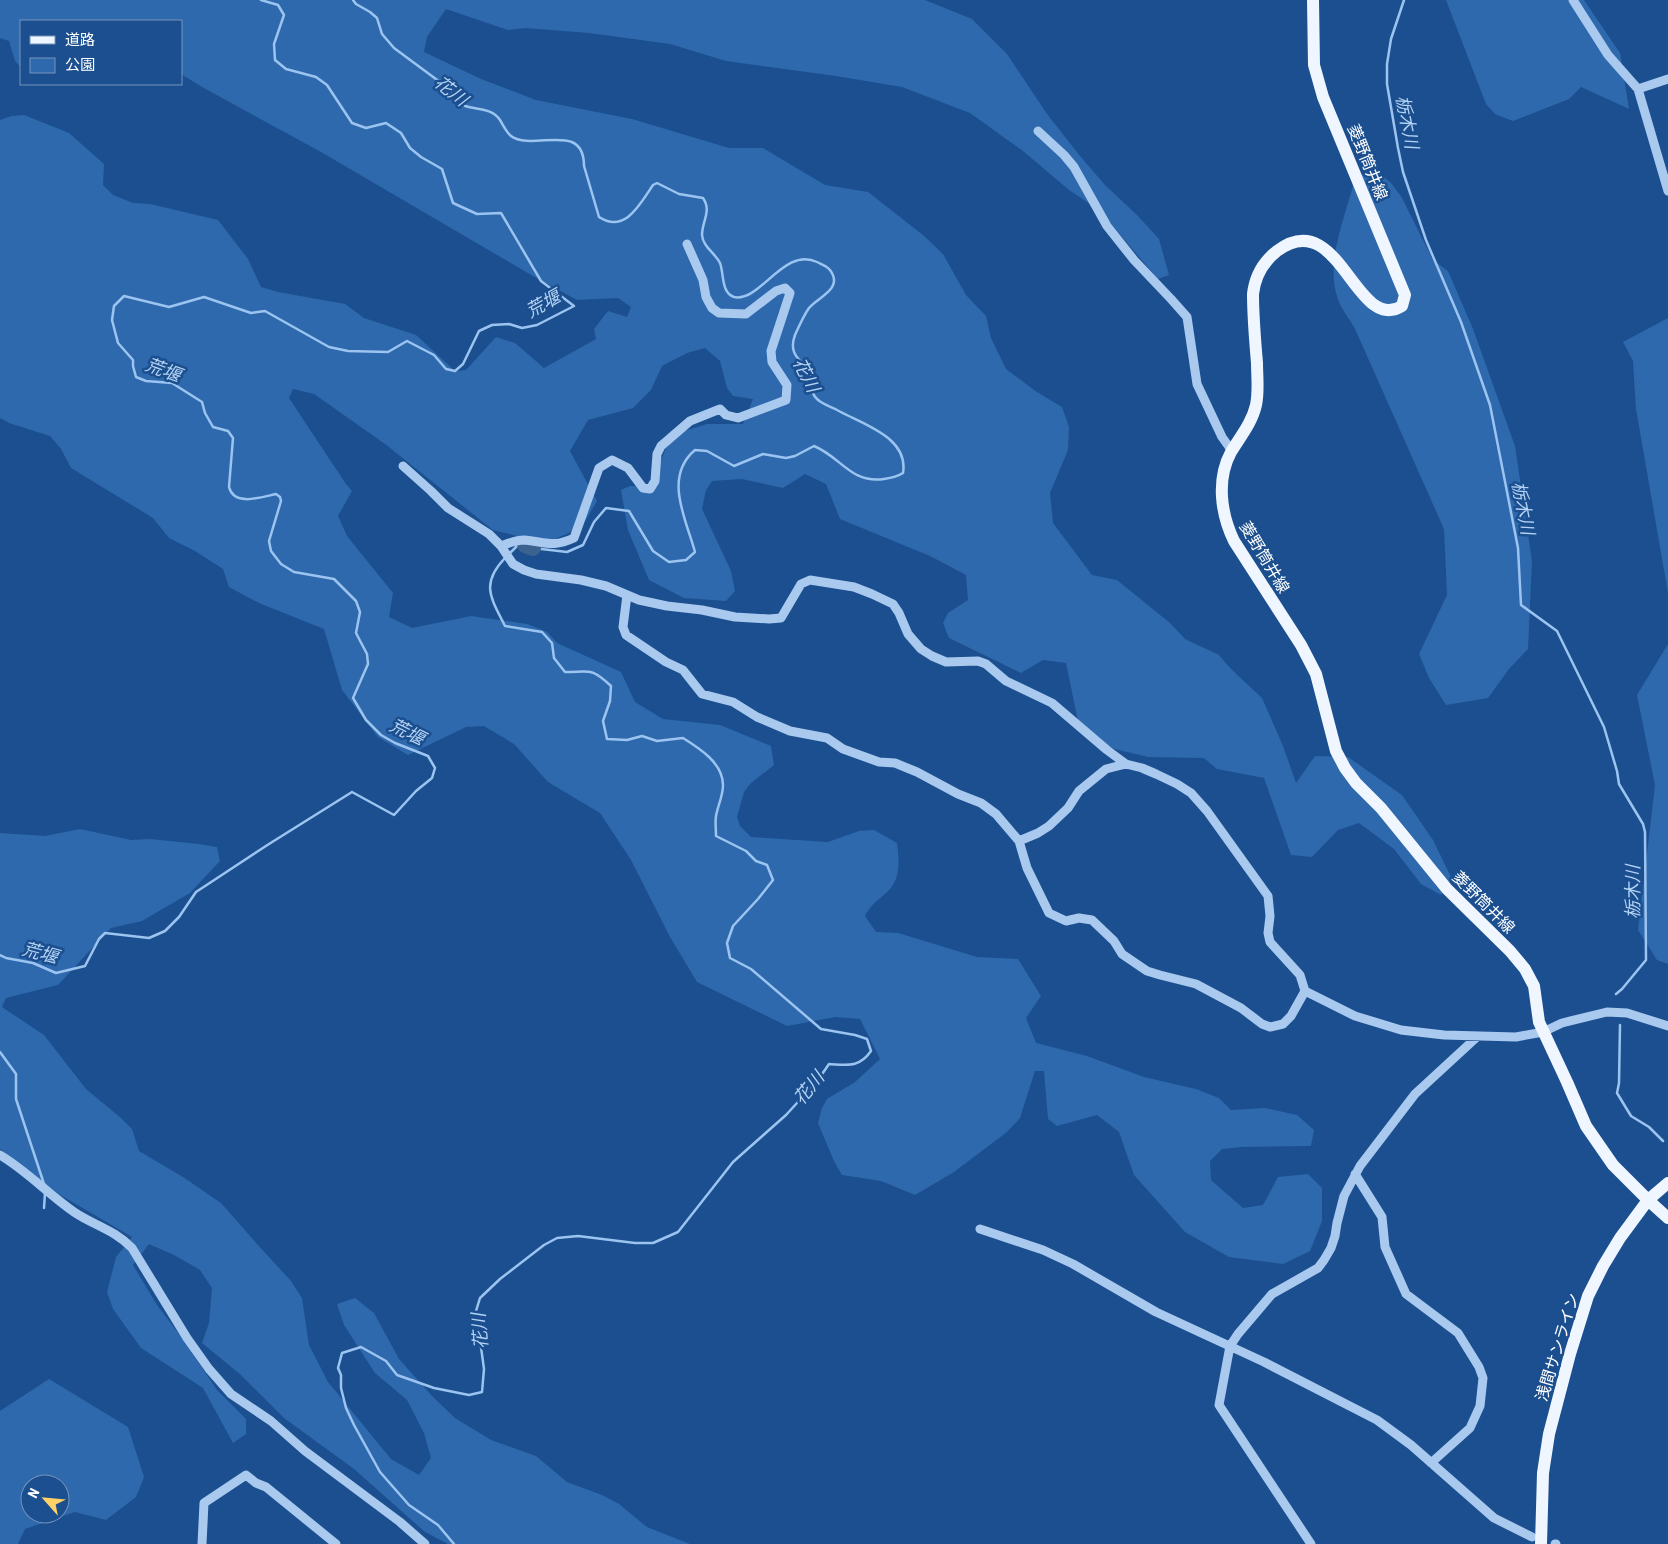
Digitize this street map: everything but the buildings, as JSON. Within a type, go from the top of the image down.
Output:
[{"type":"main road","name":"菱野筒井線","points":[[1313,0],[1313,58],[1320,88],[1405,295],[1402,306],[1398,309],[1387,310],[1375,307],[1336,260],[1324,248],[1310,241],[1297,240],[1276,252],[1264,263],[1256,279],[1253,302],[1259,387],[1256,406],[1252,416],[1226,461],[1222,483],[1226,523],[1234,541],[1301,645],[1316,674],[1336,751],[1345,768],[1356,783],[1381,808],[1447,889],[1510,951],[1525,969],[1534,986],[1539,1022],[1568,1082],[1586,1126],[1613,1165],[1668,1218]]},
{"type":"main road","name":"浅間サンライン","points":[[1537,1541],[1543,1473],[1549,1434],[1570,1354],[1588,1296],[1602,1266],[1620,1238],[1648,1200],[1668,1183]]},
{"type":"street","points":[[1573,0],[1608,55],[1638,89],[1668,191]]},
{"type":"street","points":[[1638,89],[1668,79]]},
{"type":"street","points":[[1038,131],[1074,167],[1107,226],[1134,260],[1171,299],[1186,318],[1198,384],[1222,437],[1232,451]]},
{"type":"street","points":[[501,546],[523,540],[556,544],[574,538],[599,468],[612,460],[628,468],[643,488],[650,489],[655,481],[657,454],[661,446],[690,421],[720,409],[726,415],[738,418],[786,400],[787,385],[772,362],[771,351],[790,293],[785,288],[776,292],[746,314],[720,313],[712,308],[706,296],[703,280],[687,244]]},
{"type":"street","points":[[402,466],[431,490],[448,508],[489,534],[501,546],[513,564],[536,574],[581,580],[667,606],[702,610],[735,617],[781,618],[801,584],[810,580],[854,586],[893,604],[908,634],[921,649],[946,662],[978,661],[986,664],[1006,681],[1052,703],[1106,750],[1126,764],[1142,768],[1192,793],[1268,896],[1270,916],[1268,933],[1270,942],[1300,975],[1305,990],[1355,1016],[1401,1030],[1444,1035],[1516,1037],[1543,1032],[1562,1023],[1607,1012],[1627,1013],[1668,1026]]},
{"type":"street","points":[[627,595],[623,627],[626,636],[666,662],[683,670],[702,694],[732,702],[757,717],[790,731],[827,738],[843,749],[879,762],[895,763],[917,772],[958,794],[981,802],[996,814],[1019,841],[1027,868],[1049,913],[1066,921],[1079,918],[1092,920],[1114,941],[1122,954],[1147,970],[1196,984],[1241,1008],[1262,1024],[1270,1027],[1283,1024],[1291,1016],[1305,990]]},
{"type":"street","points":[[1019,841],[1038,833],[1048,826],[1068,808],[1079,791],[1106,769],[1126,764]]},
{"type":"street","points":[[1312,1544],[1219,1405],[1230,1346],[1272,1294],[1318,1268],[1331,1248],[1344,1196],[1355,1174],[1416,1094],[1478,1036]]},
{"type":"street","points":[[0,1155],[15,1164],[74,1212],[122,1238],[132,1248],[187,1338],[209,1369],[231,1394],[272,1421],[305,1451],[400,1522],[425,1544]]},
{"type":"street","points":[[1355,1174],[1382,1217],[1385,1247],[1406,1294],[1458,1332],[1479,1367],[1483,1378],[1480,1406],[1470,1428],[1431,1463]]},
{"type":"street","points":[[980,1229],[1043,1250],[1073,1264],[1156,1312],[1230,1346],[1377,1420],[1411,1445],[1494,1518],[1537,1541]]},
{"type":"street","points":[[202,1544],[204,1503],[246,1475],[256,1483],[266,1487],[336,1544]]},
{"type":"green space","points":[[0,0],[925,0],[972,19],[1007,54],[1047,114],[1080,156],[1105,185],[1159,239],[1169,275],[1158,279],[1099,210],[1069,190],[1023,151],[970,113],[902,87],[726,61],[670,44],[589,33],[525,28],[508,30],[446,9],[427,37],[424,52],[481,79],[536,100],[632,119],[729,148],[763,148],[825,185],[868,192],[923,235],[943,254],[966,295],[986,316],[991,338],[1006,369],[1037,392],[1062,407],[1069,427],[1068,450],[1050,493],[1053,523],[1092,575],[1117,580],[1170,623],[1185,639],[1219,655],[1262,698],[1283,746],[1296,783],[1315,756],[1348,757],[1402,795],[1433,840],[1452,879],[1441,895],[1421,884],[1394,849],[1359,823],[1338,830],[1312,857],[1291,855],[1264,778],[1217,769],[1204,758],[1148,757],[1102,746],[1078,721],[1066,663],[1043,660],[1021,673],[949,638],[943,623],[948,613],[968,600],[966,575],[930,556],[840,519],[826,484],[805,474],[783,488],[742,479],[712,481],[706,490],[702,509],[731,571],[735,591],[726,601],[684,598],[649,580],[628,530],[621,490],[630,486],[651,486],[671,435],[707,424],[743,424],[753,399],[733,396],[727,388],[720,361],[705,348],[687,353],[662,366],[651,390],[633,408],[588,420],[570,451],[597,501],[586,520],[569,533],[544,543],[493,530],[385,444],[314,394],[293,389],[289,398],[352,491],[338,516],[347,536],[393,593],[389,617],[412,628],[471,616],[527,624],[547,632],[557,643],[621,672],[635,702],[663,719],[720,725],[771,746],[774,765],[751,783],[744,792],[737,817],[740,826],[751,837],[828,842],[859,831],[874,830],[897,843],[899,861],[898,873],[894,884],[865,916],[876,932],[898,933],[977,957],[1018,959],[1041,996],[1026,1018],[1036,1043],[1087,1056],[1144,1077],[1196,1089],[1219,1098],[1231,1110],[1265,1108],[1297,1115],[1314,1130],[1311,1146],[1222,1149],[1210,1161],[1211,1180],[1243,1208],[1263,1205],[1278,1177],[1308,1174],[1322,1188],[1322,1221],[1310,1251],[1283,1264],[1229,1257],[1185,1232],[1134,1175],[1119,1132],[1097,1115],[1057,1126],[1048,1119],[1044,1071],[1035,1071],[1020,1118],[1007,1132],[954,1172],[915,1195],[881,1181],[842,1175],[818,1123],[822,1108],[827,1099],[855,1082],[880,1059],[860,1019],[835,1017],[787,1026],[697,982],[670,937],[631,860],[600,813],[548,782],[514,744],[484,726],[466,727],[408,755],[378,737],[342,690],[324,629],[259,603],[229,587],[223,569],[195,551],[169,538],[153,518],[71,468],[61,449],[50,436],[9,423],[0,418],[0,120],[12,116],[24,115],[69,133],[104,164],[103,185],[113,195],[133,203],[150,204],[218,220],[248,259],[261,287],[278,292],[345,304],[364,318],[416,335],[455,371],[466,370],[496,337],[515,343],[544,368],[596,339],[594,329],[608,311],[627,317],[631,307],[618,298],[577,300],[321,152],[182,75],[182,20],[20,20],[20,66],[15,61],[9,41],[0,38]]},
{"type":"green space","points":[[1446,0],[1584,0],[1620,53],[1629,109],[1581,87],[1569,99],[1513,121],[1495,114],[1486,104]]},
{"type":"green space","points":[[1365,173],[1382,175],[1392,184],[1402,198],[1433,260],[1448,271],[1473,329],[1515,446],[1532,561],[1528,649],[1509,669],[1488,698],[1446,705],[1429,678],[1419,654],[1447,595],[1444,529],[1355,329],[1339,303],[1335,286],[1334,272],[1337,242],[1353,186],[1358,177]]},
{"type":"green space","points":[[1668,318],[1668,593],[1636,409],[1633,361],[1623,342]]},
{"type":"green space","points":[[1668,644],[1668,964],[1657,960],[1638,930],[1655,785],[1637,695]]},
{"type":"green space","points":[[80,829],[131,840],[150,839],[217,847],[220,861],[190,893],[142,921],[111,928],[58,985],[6,998],[2,1007],[44,1035],[86,1089],[132,1129],[139,1151],[183,1177],[221,1203],[291,1281],[302,1298],[309,1345],[328,1382],[391,1459],[419,1475],[431,1458],[424,1433],[407,1400],[375,1373],[344,1325],[337,1304],[355,1298],[374,1313],[399,1359],[455,1418],[491,1440],[536,1456],[567,1482],[602,1495],[619,1504],[647,1527],[690,1544],[448,1544],[425,1532],[354,1469],[284,1418],[241,1375],[202,1343],[209,1323],[212,1288],[200,1270],[174,1255],[149,1244],[133,1265],[157,1305],[217,1390],[246,1419],[246,1434],[233,1443],[203,1388],[141,1348],[113,1309],[107,1292],[116,1257],[132,1237],[57,1193],[0,1149],[0,833],[45,836]]},
{"type":"green space","points":[[49,1379],[128,1427],[144,1477],[136,1497],[106,1520],[75,1512],[70,1514],[70,1474],[20,1474],[20,1524],[40,1524],[25,1529],[18,1544],[0,1544],[0,1411]]},
{"type":"waterway","name":"荒堰","points":[[0,955],[6,958],[33,963],[56,973],[85,966],[99,939],[105,933],[149,938],[165,931],[179,917],[196,892],[352,792],[394,815],[416,791],[432,778],[435,768],[428,756],[395,743],[381,735],[366,720],[353,698],[368,664],[367,654],[356,633],[360,612],[356,601],[334,579],[294,572],[281,564],[271,551],[269,541],[281,501],[280,497],[276,494],[242,499],[232,493],[229,487],[233,438],[228,431],[213,427],[205,413],[202,402],[172,383],[146,381],[136,377],[133,360],[118,343],[112,320],[114,306],[124,296],[169,307],[204,297],[251,313],[265,311],[329,347],[348,351],[388,352],[407,341],[434,355],[446,369],[455,371],[463,364],[479,331],[492,325],[509,324],[522,328],[537,325],[574,306],[541,281],[501,213],[477,214],[453,203],[442,169],[410,148],[401,133],[386,123],[366,128],[352,123],[327,85],[316,77],[286,69],[275,60],[274,44],[284,15],[278,5],[261,0]]},
{"type":"waterway","name":"花川","points":[[353,0],[377,18],[382,34],[394,48],[448,88],[465,106],[489,111],[497,116],[511,136],[520,140],[556,140],[576,144],[582,152],[584,166],[599,217],[617,222],[624,219],[637,208],[653,185],[657,183],[679,194],[703,198],[707,207],[702,230],[703,239],[720,263],[725,287],[730,295],[744,297],[794,262],[805,259],[827,267],[834,282],[828,292],[807,311],[795,335],[793,343],[795,355],[810,374],[813,383],[813,393],[817,399],[882,433],[899,450],[903,461],[903,473],[892,478],[873,479],[863,478],[854,474],[814,446],[795,456],[786,458],[763,454],[734,466],[707,451],[695,450],[685,461],[680,473],[679,485],[683,512],[695,552],[686,560],[669,562],[653,551],[629,511],[606,508],[594,522],[583,545],[567,552],[533,548]]},
{"type":"waterway","name":"栃木川","points":[[1404,0],[1391,39],[1387,64],[1387,84],[1398,148],[1403,172],[1426,240],[1461,322],[1490,405],[1518,548],[1521,605],[1557,631],[1604,727],[1619,784],[1643,824],[1645,832],[1646,960],[1616,994]]},
{"type":"waterway","name":"花川","points":[[509,554],[517,546],[525,545]]},
{"type":"waterway","name":"花川","points":[[525,545],[533,548]]},
{"type":"waterway","name":"花川","points":[[454,1544],[438,1525],[409,1505],[380,1472],[346,1408],[341,1388],[341,1375],[338,1368],[342,1353],[361,1347],[386,1361],[397,1375],[434,1388],[469,1395],[482,1392],[484,1369],[476,1311],[480,1298],[500,1279],[544,1245],[557,1238],[578,1236],[635,1243],[653,1243],[678,1232],[733,1162],[786,1115],[818,1080],[829,1064],[847,1065],[857,1063],[871,1051],[867,1039],[821,1029],[751,969],[730,958],[727,943],[733,926],[773,880],[767,865],[756,861],[746,851],[716,836],[716,816],[723,785],[719,770],[709,757],[683,738],[657,741],[642,736],[627,740],[607,739],[603,721],[610,701],[611,686],[594,673],[585,671],[565,672],[554,658],[552,643],[542,632],[505,626],[490,591],[492,576],[505,558]]},
{"type":"waterway","name":"栃木川","points":[[1620,1025],[1619,1083],[1617,1093],[1631,1116],[1649,1127],[1663,1141]]},
{"type":"waterway","name":"荒堰","points":[[0,1052],[16,1074],[16,1099],[45,1187]]},
{"type":"waterway","name":"荒堰","points":[[44,1208],[45,1193]]}]
